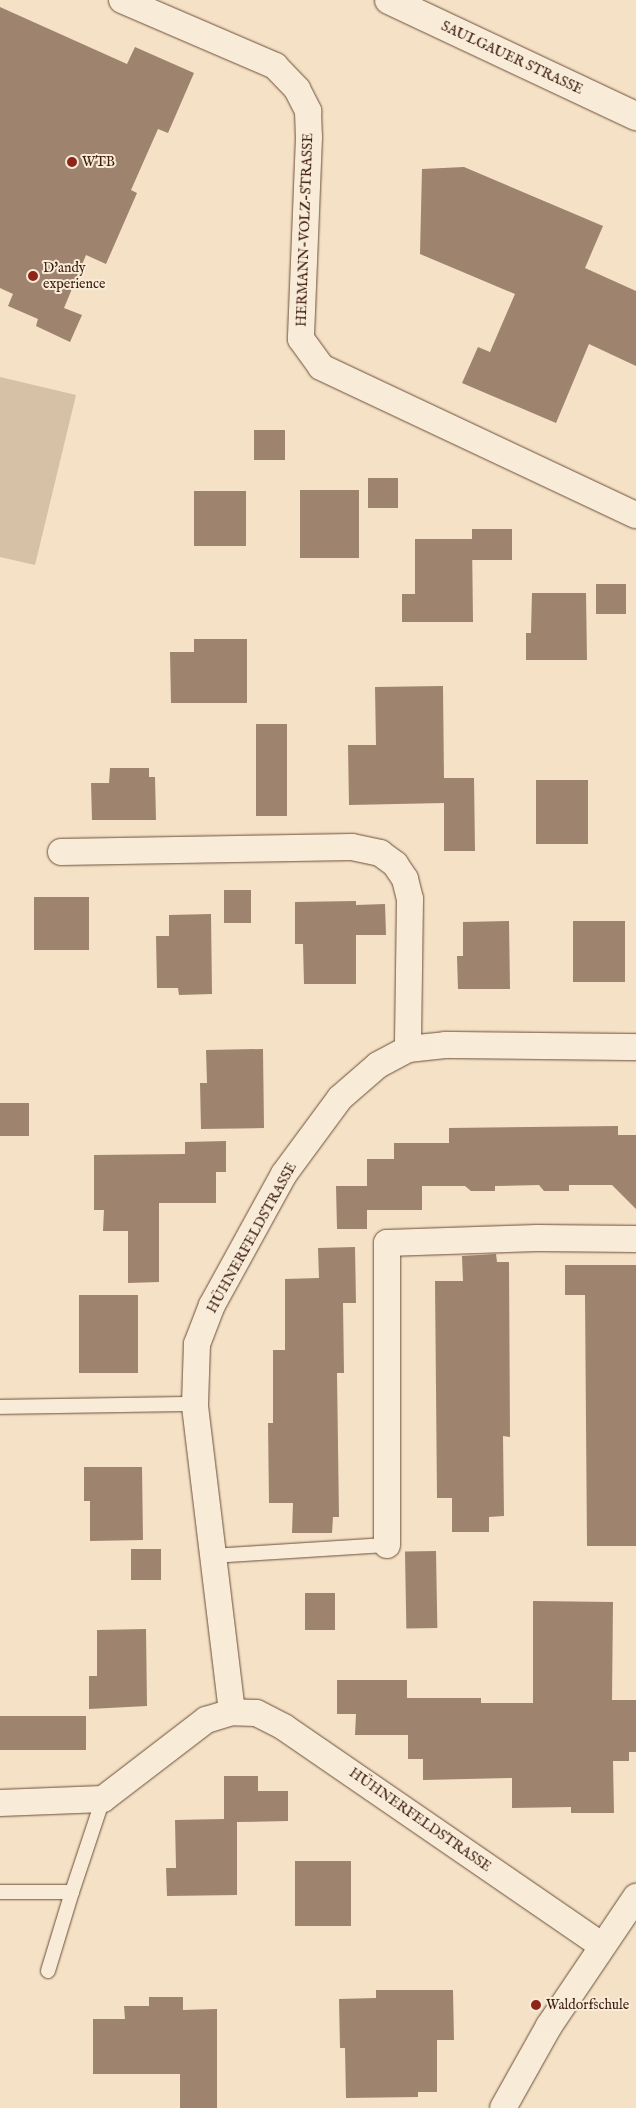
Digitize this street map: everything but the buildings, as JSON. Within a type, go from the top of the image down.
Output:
[{"type":"main road","name":"SAULGAUER STRASSE","points":[[389,0],[636,116]]},
{"type":"street","name":"HERMANN-VOLZ-STRASSE","points":[[122,0],[275,66],[298,89],[308,111],[309,137],[301,339],[321,367],[368,392],[636,514]]},
{"type":"street","points":[[61,852],[352,846],[380,853],[396,864],[405,879],[410,899],[408,1049]]},
{"type":"street","name":"HÜHNERFELDSTRASSE","points":[[232,1712],[211,1556],[195,1404],[197,1344],[209,1313],[284,1174],[340,1098],[378,1065],[408,1049],[446,1045],[636,1047]]},
{"type":"street","points":[[387,1545],[387,1243],[537,1238],[636,1239]]},
{"type":"street","name":"HÜHNERFELDSTRASSE","points":[[103,1800],[206,1720],[232,1712],[256,1713],[284,1727],[601,1945]]},
{"type":"street","points":[[0,1802],[103,1800]]},
{"type":"street","points":[[503,2108],[601,1945],[636,1897]]},
{"type":"lane","points":[[0,1407],[195,1404]]},
{"type":"lane","points":[[211,1556],[387,1545]]},
{"type":"lane","points":[[48,1971],[103,1800]]},
{"type":"lane","points":[[0,1892],[72,1892]]},
{"type":"shaded area","points":[[0,377],[76,395],[35,565],[0,557]]},
{"type":"place","name":"WTB","points":[[72,162]]},
{"type":"place","name":"D'andy experience","points":[[33,276]]},
{"type":"place","name":"Waldorfschule","points":[[536,2005]]}]
